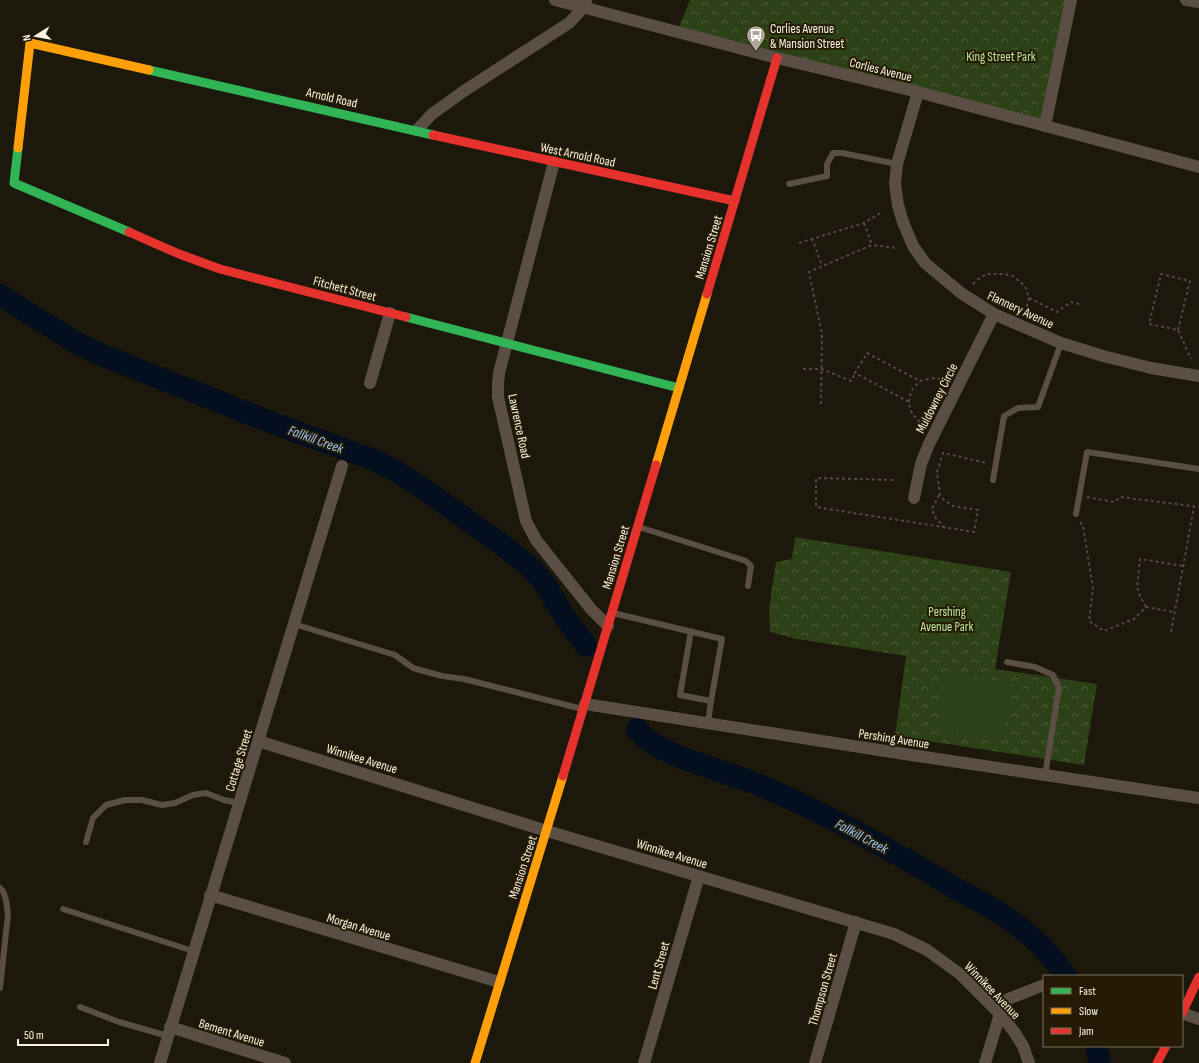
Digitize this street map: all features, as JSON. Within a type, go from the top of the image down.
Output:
[{"type":"main road","name":"Arnold Road","points":[[14,183],[30,43],[416,130]]},
{"type":"main road","name":"Mansion Street","points":[[475,1063],[547,830],[777,58]]},
{"type":"main road","name":"West Arnold Road","points":[[416,130],[554,162],[735,201]]},
{"type":"main road","name":"Fitchett Street","points":[[14,183],[201,263],[220,269],[679,388]]},
{"type":"main road","points":[[1183,1011],[1199,978]]},
{"type":"main road","points":[[1157,1063],[1165,1047]]},
{"type":"street","name":"Corlies Avenue","points":[[555,0],[585,4],[777,58],[918,92],[1199,167]]},
{"type":"street","points":[[1045,126],[1070,0]]},
{"type":"street","points":[[1186,0],[1199,2]]},
{"type":"street","points":[[416,130],[432,114],[464,91],[569,23],[585,4]]},
{"type":"street","name":"Flannery Avenue","points":[[918,92],[913,104],[897,164],[896,184],[898,205],[903,222],[913,246],[925,263],[961,293],[994,314],[1062,343],[1103,356],[1151,368],[1199,376]]},
{"type":"street","name":"Lawrence Road","points":[[554,162],[499,373],[498,397],[526,520],[536,540],[592,609],[608,626]]},
{"type":"street","points":[[370,383],[390,313]]},
{"type":"street","name":"Muldowney Circle","points":[[914,498],[921,464],[929,444],[994,314]]},
{"type":"street","name":"Cottage Street","points":[[160,1063],[342,466]]},
{"type":"street","name":"Pershing Avenue","points":[[584,706],[708,723],[1199,798]]},
{"type":"street","name":"Winnikee Avenue","points":[[258,741],[547,830],[894,934],[927,950],[960,974],[1000,1014],[1016,1033],[1023,1046],[1029,1063]]},
{"type":"street","name":"Lent Street","points":[[644,1063],[699,876]]},
{"type":"street","name":"Morgan Avenue","points":[[210,896],[499,982]]},
{"type":"street","name":"Thompson Street","points":[[815,1063],[856,922]]},
{"type":"street","points":[[985,1063],[1000,1014],[1008,999],[1043,986]]},
{"type":"street","points":[[1183,1013],[1199,1018]]},
{"type":"street","name":"Bement Avenue","points":[[169,1032],[285,1063]]},
{"type":"lane","points":[[789,184],[827,176],[827,164],[833,153],[842,153],[897,164]]},
{"type":"lane","points":[[993,480],[1004,416],[1018,408],[1038,406],[1062,343]]},
{"type":"lane","points":[[1076,514],[1087,452],[1199,469]]},
{"type":"lane","points":[[638,527],[746,561],[751,566],[748,586]]},
{"type":"lane","points":[[612,613],[722,639],[708,723]]},
{"type":"lane","points":[[294,624],[394,656],[413,668],[442,676],[464,679],[584,706]]},
{"type":"lane","points":[[691,631],[680,695],[712,701]]},
{"type":"lane","points":[[1007,662],[1035,667],[1053,675],[1059,688],[1045,775]]},
{"type":"lane","points":[[86,842],[93,818],[106,805],[125,800],[142,800],[162,805],[175,803],[193,795],[206,793],[224,800],[239,803]]},
{"type":"lane","points":[[0,888],[6,900],[8,914],[0,988]]},
{"type":"lane","points":[[63,909],[193,951]]},
{"type":"lane","points":[[80,1007],[119,1022],[169,1032]]},
{"type":"path","points":[[799,243],[864,223],[882,212]]},
{"type":"path","points":[[864,223],[872,245]]},
{"type":"path","points":[[812,238],[822,266]]},
{"type":"path","points":[[821,404],[822,334],[809,272],[872,245],[896,248]]},
{"type":"path","points":[[973,284],[986,274],[1004,274],[1013,276],[1025,286],[1029,298],[1025,313]]},
{"type":"path","points":[[1178,330],[1149,324],[1161,274],[1190,281],[1178,330],[1191,359]]},
{"type":"path","points":[[1029,298],[1057,312],[1071,302],[1079,304]]},
{"type":"path","points":[[804,369],[822,369],[851,381],[867,353],[920,381]]},
{"type":"path","points":[[855,373],[909,402]]},
{"type":"path","points":[[920,422],[910,409],[909,402],[911,391],[920,381],[934,378],[941,379]]},
{"type":"path","points":[[940,495],[932,509],[934,516],[945,528]]},
{"type":"path","points":[[1079,496],[1114,502],[1121,497],[1199,507]]},
{"type":"path","points":[[1171,632],[1194,506]]},
{"type":"path","points":[[1076,514],[1083,526],[1093,588],[1089,621],[1104,631],[1134,619],[1146,607]]},
{"type":"path","points":[[1146,607],[1137,587],[1140,559],[1183,566]]},
{"type":"path","points":[[1146,607],[1174,612]]},
{"type":"green space","name":"King Street Park","points":[[690,0],[1071,0],[1045,126],[677,32]]},
{"type":"green space","name":"Pershing Avenue Park","points":[[795,537],[1011,572],[995,669],[1097,684],[1084,765],[895,736],[906,656],[797,639],[770,632],[769,608],[776,562],[792,559]]},
{"type":"green space","points":[[946,675],[1010,683],[1003,740],[938,732]]},
{"type":"waterway","name":"Fallkill Creek","points":[[0,295],[73,341],[104,356],[275,424],[372,459],[394,470],[421,487],[508,549],[533,570],[544,583],[565,617],[586,646]]},
{"type":"waterway","name":"Fallkill Creek","points":[[637,729],[648,740],[669,752],[757,784],[807,806],[879,844],[956,889],[992,908],[1035,940],[1065,975]]},
{"type":"waterway","name":"Fallkill Creek","points":[[1096,1047],[1100,1063]]},
{"type":"traffic: fast","points":[[149,70],[433,135]]},
{"type":"traffic: fast","points":[[18,148],[14,183],[129,232]]},
{"type":"traffic: fast","points":[[406,317],[679,388]]},
{"type":"traffic: slow","points":[[18,148],[30,43],[149,70]]},
{"type":"traffic: slow","points":[[656,465],[707,294]]},
{"type":"traffic: slow","points":[[475,1063],[563,776]]},
{"type":"traffic: jam","points":[[707,294],[777,58]]},
{"type":"traffic: jam","points":[[433,135],[735,201]]},
{"type":"traffic: jam","points":[[129,232],[179,254],[220,269],[406,317]]},
{"type":"traffic: jam","points":[[563,776],[656,465]]},
{"type":"traffic: jam","points":[[1183,1011],[1199,977]]},
{"type":"traffic: jam","points":[[1157,1063],[1165,1047]]},
{"type":"place","name":"Corlies Avenue & Mansion Street","points":[[756,52]]}]
